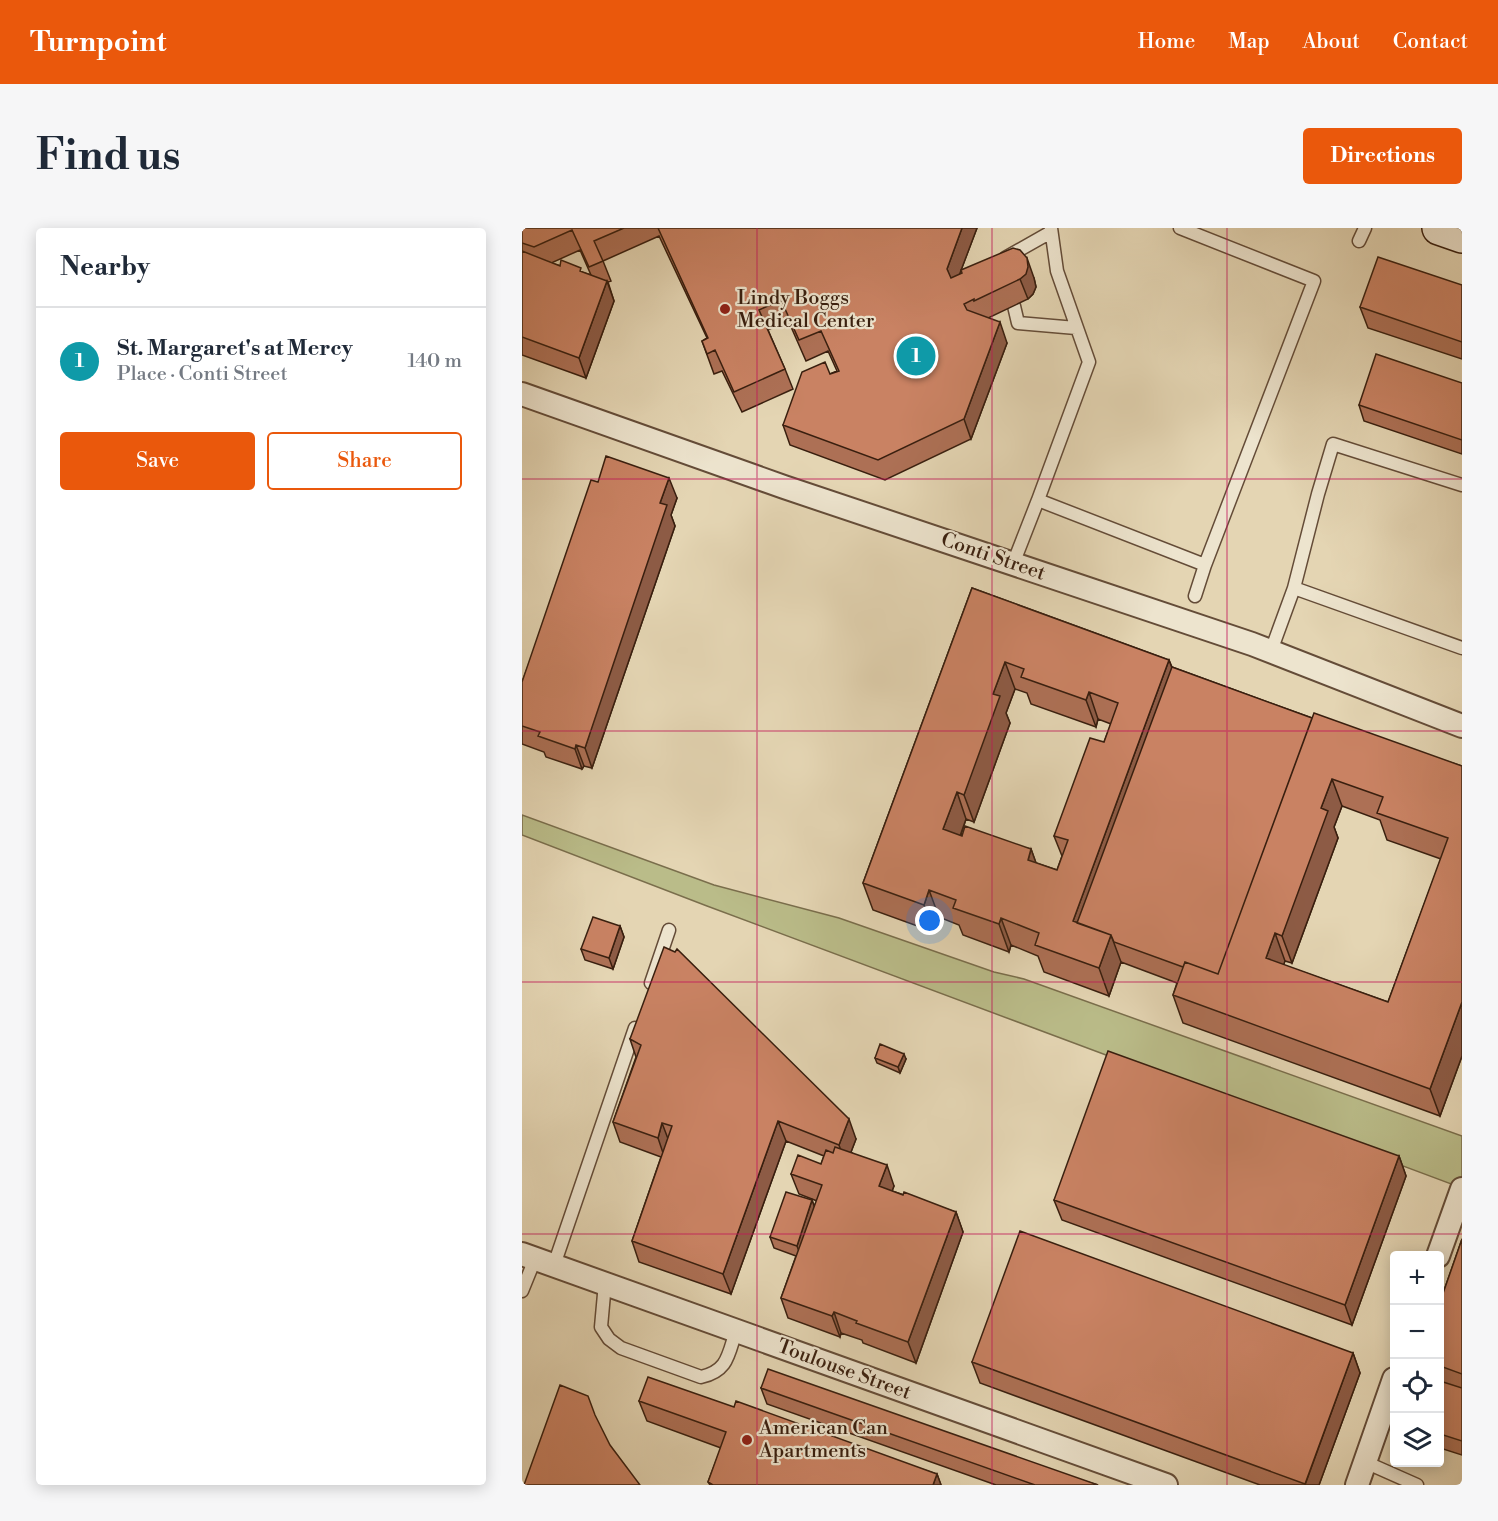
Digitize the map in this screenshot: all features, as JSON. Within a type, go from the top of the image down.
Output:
[{"type":"street","points":[[1439,228],[1462,236]]},
{"type":"street","name":"Conti Street","points":[[522,394],[773,483],[1271,651],[1462,726]]},
{"type":"street","points":[[1440,1251],[1462,1189]]},
{"type":"street","name":"Toulouse Street","points":[[537,1259],[1166,1485]]},
{"type":"street","points":[[1357,1485],[1390,1393]]},
{"type":"lane","points":[[1179,228],[1314,281],[1195,596]]},
{"type":"lane","points":[[1359,241],[1365,228]]},
{"type":"lane","points":[[1002,268],[999,261],[1051,230],[1057,271],[1089,362],[1013,564]]},
{"type":"lane","points":[[1014,306],[1018,323],[1076,328]]},
{"type":"lane","points":[[1271,651],[1294,588],[1333,444],[1462,485]]},
{"type":"lane","points":[[1038,500],[1205,565]]},
{"type":"lane","points":[[1294,588],[1462,648]]},
{"type":"lane","points":[[646,997],[669,930]]},
{"type":"lane","points":[[522,1291],[638,1019]]},
{"type":"lane","points":[[605,1284],[601,1327],[609,1339],[621,1348],[701,1377],[714,1374],[725,1365],[736,1331]]},
{"type":"lane","points":[[1365,1462],[1417,1485]]},
{"type":"green space","points":[[522,815],[714,885],[839,918],[994,972],[1024,979],[1462,1136],[1462,1188],[522,835]]},
{"type":"building","points":[[522,228],[624,228],[594,241],[603,261],[589,267],[572,230],[534,247],[522,243]]},
{"type":"building","points":[[658,228],[962,228],[947,269],[951,278],[962,273],[961,270],[1013,248],[1020,250],[1027,258],[1028,267],[1026,274],[1020,279],[964,304],[967,310],[1000,322],[964,419],[878,460],[783,425],[802,372],[825,362],[830,374],[839,371],[821,331],[799,340],[781,300],[759,310],[785,369],[734,392],[715,350],[707,354],[702,341],[708,338]]},
{"type":"building","points":[[522,251],[560,266],[561,260],[581,268],[580,271],[607,281],[579,358],[522,337]]},
{"type":"building","points":[[1378,257],[1462,285],[1462,342],[1360,307]]},
{"type":"building","points":[[1376,354],[1462,383],[1462,440],[1359,405]]},
{"type":"building","points":[[606,456],[669,478],[660,503],[667,505],[585,748],[576,745],[575,749],[538,736],[540,732],[522,726],[522,682],[591,480],[598,482]]},
{"type":"building","points":[[972,588],[1169,660],[1073,921],[1111,935],[1099,968],[1035,945],[1039,933],[1001,918],[999,924],[953,908],[956,900],[929,890],[924,905],[863,883]],"holes":[[[1005,662],[1024,669],[1021,677],[1086,700],[1089,692],[1118,703],[1104,742],[1090,738],[1054,836],[1068,840],[1057,870],[1028,860],[1031,849],[965,826],[962,836],[943,829],[957,792],[964,795],[1000,696],[993,694]]]},
{"type":"building","points":[[1172,667],[1312,718],[1218,974],[1185,962],[1183,967],[1114,942],[1111,935],[1077,923]]},
{"type":"building","points":[[1314,713],[1462,766],[1462,1002],[1430,1089],[1173,995],[1185,962],[1218,974]],"holes":[[[1332,779],[1383,797],[1377,813],[1448,838],[1388,1002],[1266,958],[1275,933],[1282,936],[1328,811],[1321,808]]]},
{"type":"building","points":[[593,917],[620,926],[609,958],[581,949]]},
{"type":"building","points":[[664,947],[675,952],[677,949],[849,1119],[839,1145],[778,1121],[723,1274],[632,1241],[672,1126],[662,1123],[658,1138],[613,1122],[641,1045],[630,1039]]},
{"type":"building","points":[[880,1044],[904,1054],[898,1067],[875,1058]]},
{"type":"building","points":[[1108,1051],[1399,1156],[1345,1305],[1054,1200]]},
{"type":"building","points":[[835,1147],[887,1165],[879,1186],[903,1195],[904,1192],[956,1212],[908,1342],[856,1323],[857,1321],[834,1312],[832,1316],[781,1298],[822,1185],[791,1174],[798,1155],[821,1164],[826,1150],[833,1153]]},
{"type":"building","points":[[786,1192],[812,1200],[797,1246],[770,1237]]},
{"type":"building","points":[[1020,1231],[1353,1353],[1305,1484],[972,1362]]},
{"type":"building","points":[[1462,1239],[1462,1374],[1444,1367],[1444,1291]]},
{"type":"building","points":[[768,1369],[1098,1485],[1035,1485],[761,1388]]},
{"type":"building","points":[[648,1377],[734,1407],[736,1401],[937,1474],[933,1485],[713,1485],[708,1482],[726,1432],[639,1401]]},
{"type":"building","points":[[1444,1382],[1462,1388],[1462,1441],[1444,1435]]},
{"type":"building","points":[[560,1385],[588,1396],[610,1445],[640,1485],[524,1485]]},
{"type":"place","name":"Lindy Boggs Medical Center","points":[[725,309]]},
{"type":"place","name":"St. Margaret's at Mercy","points":[[916,356]]},
{"type":"place","name":"American Can Apartments","points":[[747,1440]]}]
